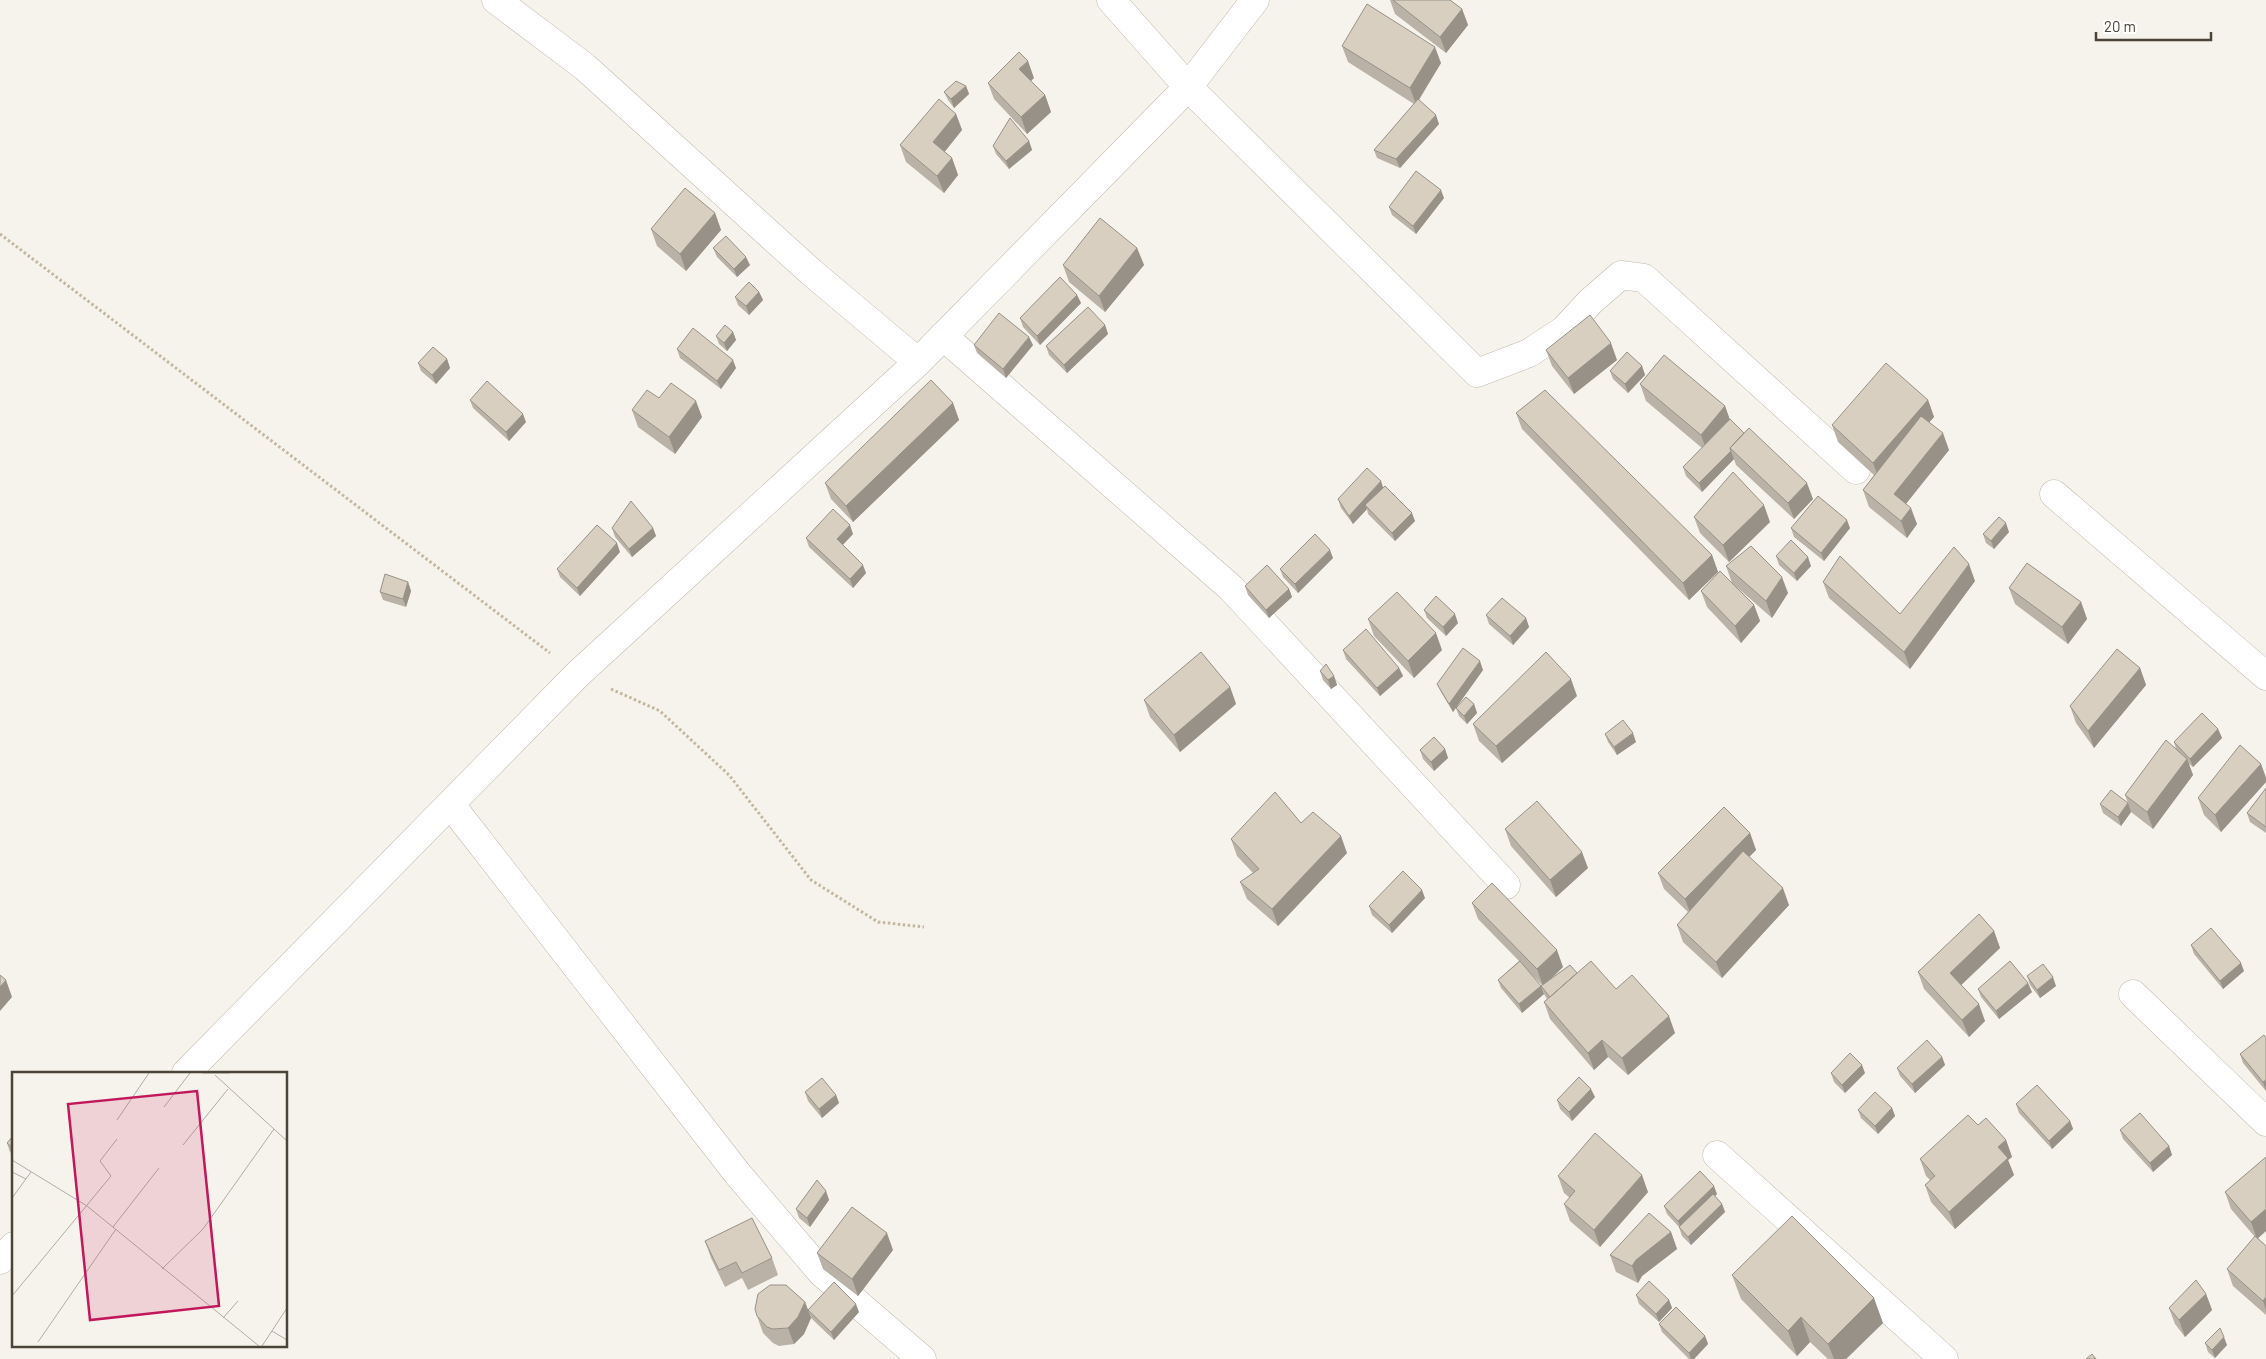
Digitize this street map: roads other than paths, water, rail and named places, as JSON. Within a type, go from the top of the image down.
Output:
[{"type":"street","points":[[496,0],[585,67],[811,272],[918,362]]},
{"type":"street","points":[[1110,0],[1188,87],[1477,373],[1529,353],[1564,330],[1591,301],[1621,276],[1644,278],[1856,470]]},
{"type":"street","points":[[187,1072],[451,806],[578,674],[918,362],[1188,87],[1255,0]]},
{"type":"street","points":[[942,336],[1231,588],[1506,886]]},
{"type":"street","points":[[2054,494],[2266,676]]},
{"type":"street","points":[[451,806],[737,1173],[822,1273],[922,1359]]},
{"type":"street","points":[[2133,994],[2266,1122]]},
{"type":"street","points":[[1717,1155],[1944,1359]]},
{"type":"street","points":[[0,1260],[12,1248]]}]
